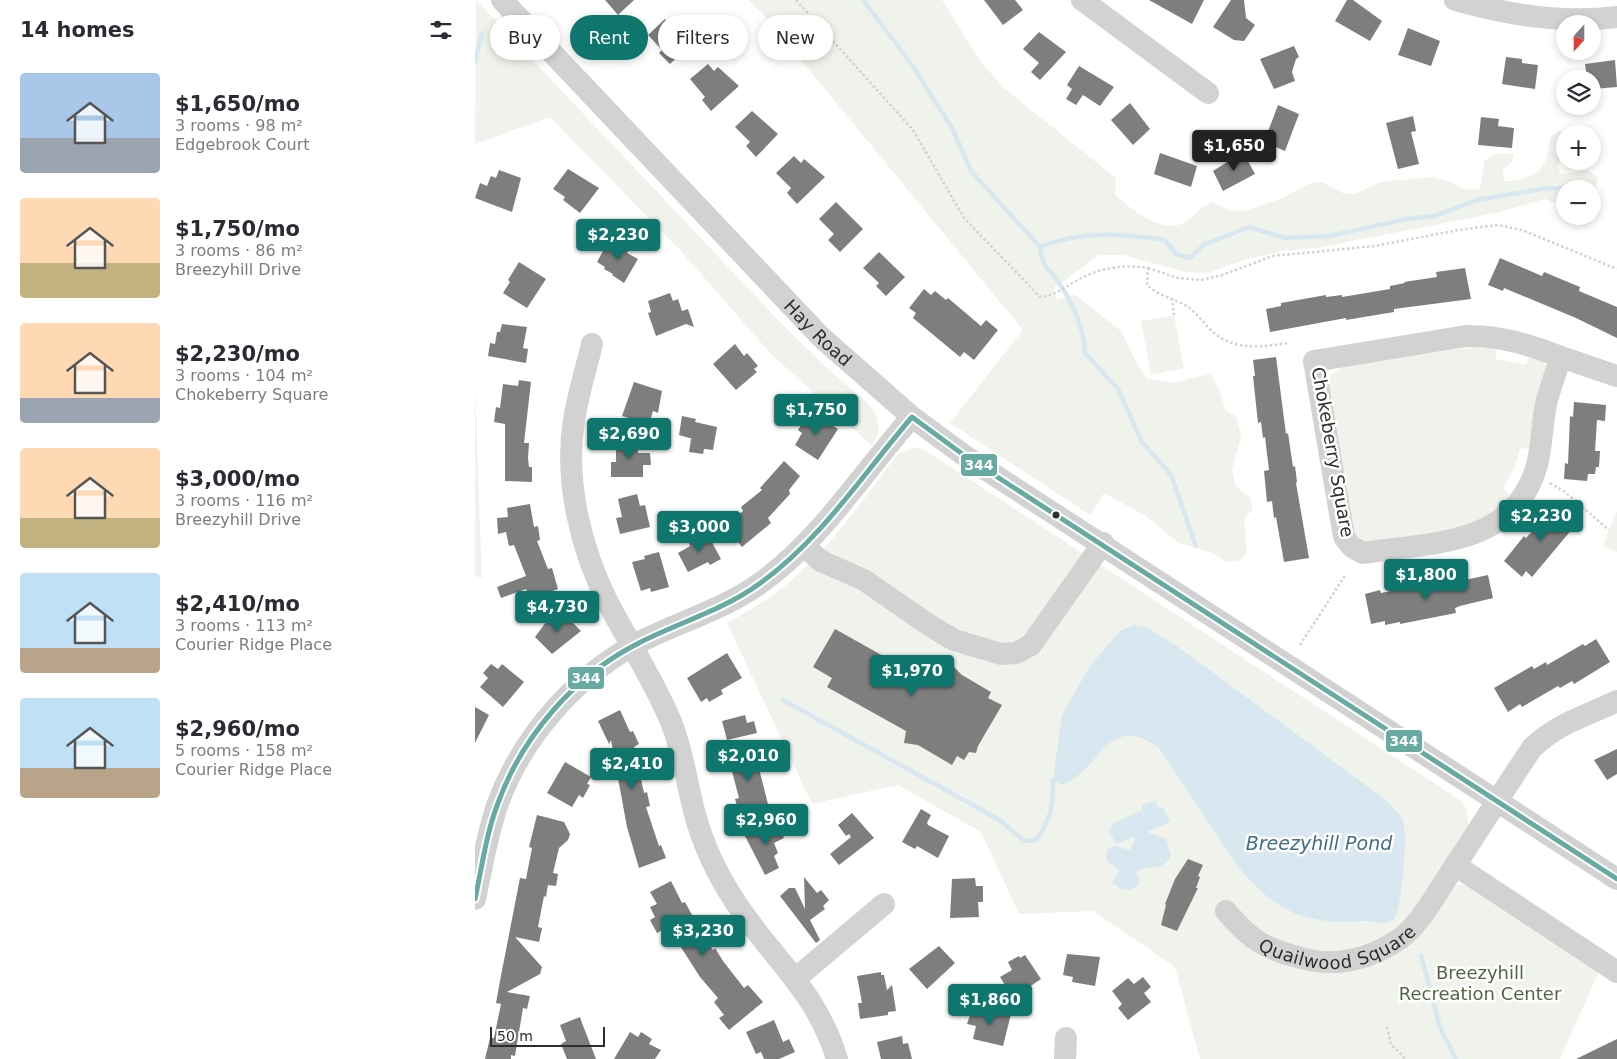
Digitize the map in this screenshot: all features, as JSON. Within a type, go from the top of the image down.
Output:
[{"type":"street","name":"Hay Road","points":[[502,0],[821,337],[913,417],[965,456],[1617,879]]},
{"type":"street","points":[[1082,0],[1208,93]]},
{"type":"street","points":[[1455,0],[1486,4],[1532,17],[1584,19],[1617,17]]},
{"type":"street","name":"Chokeberry Square","points":[[1561,357],[1547,404],[1537,464],[1523,497],[1505,516],[1471,536],[1363,553],[1352,547],[1344,537],[1313,361],[1477,336],[1529,344],[1617,376]]},
{"type":"street","points":[[592,344],[574,420],[573,466],[576,501],[583,538],[595,573],[657,691],[672,724],[682,756],[697,820],[715,868],[743,915],[795,979],[824,1022],[837,1059]]},
{"type":"street","points":[[475,899],[488,836],[499,802],[513,770],[532,739],[553,712],[579,685],[602,666],[632,646],[729,602],[758,585],[804,546],[913,417]]},
{"type":"street","points":[[804,546],[821,561],[864,580],[954,640],[1001,654],[1016,653],[1031,645],[1103,544]]},
{"type":"street","name":"Quailwood Square","points":[[1226,911],[1245,934],[1270,948],[1314,962],[1360,960],[1402,937],[1433,899],[1496,800],[1532,748],[1546,734],[1569,720],[1617,701]]},
{"type":"street","points":[[1456,864],[1617,972]]},
{"type":"street","points":[[795,979],[884,904]]},
{"type":"path","points":[[796,0],[913,130],[964,218],[1040,297],[1068,287],[1086,276],[1118,266],[1148,268],[1177,278],[1201,280],[1222,275],[1273,256],[1375,246],[1459,230],[1498,226],[1523,230],[1617,269]]},
{"type":"path","points":[[1148,268],[1147,284],[1151,289],[1172,298],[1196,313],[1213,332],[1231,342],[1259,348],[1287,343]]},
{"type":"path","points":[[1172,298],[1174,315]]},
{"type":"path","points":[[1545,481],[1565,492],[1609,530]]},
{"type":"path","points":[[1300,645],[1346,574]]},
{"type":"path","points":[[1387,1027],[1391,1044],[1405,1059]]},
{"type":"green space","points":[[476,0],[490,15],[490,60],[533,60],[779,321],[828,369],[864,400],[876,414],[879,431],[872,446],[771,354],[679,249],[550,117],[475,144]]},
{"type":"green space","points":[[749,0],[942,0],[981,62],[1004,88],[1116,178],[1115,195],[1145,218],[1163,225],[1181,224],[1211,202],[1231,211],[1248,210],[1280,199],[1311,183],[1323,182],[1342,193],[1355,194],[1380,182],[1432,177],[1451,182],[1465,190],[1480,189],[1485,160],[1497,154],[1514,154],[1512,162],[1503,169],[1504,181],[1527,177],[1537,172],[1544,164],[1551,136],[1556,133],[1556,170],[1559,170],[1560,174],[1587,170],[1598,177],[1597,180],[1556,180],[1556,203],[1545,199],[1495,213],[1317,248],[1282,251],[1244,260],[1208,273],[1186,272],[1123,255],[1099,255],[1054,288],[1057,300],[1068,295],[1075,295],[1121,331],[1147,379],[1172,383],[1210,374],[1219,389],[1226,411],[1236,416],[1241,436],[1232,470],[1236,487],[1250,497],[1253,509],[1244,519],[1247,552],[1241,560],[1225,562],[1213,553],[1179,543],[1144,515],[1104,493],[1090,515],[950,423],[1023,330],[801,60],[833,60],[833,15],[763,15]]},
{"type":"green space","points":[[1174,315],[1184,368],[1151,375],[1141,321]]},
{"type":"green space","points":[[1471,347],[1495,348],[1496,359],[1526,365],[1529,357],[1536,357],[1544,363],[1546,369],[1529,449],[1520,448],[1515,467],[1503,488],[1512,498],[1480,524],[1372,545],[1354,535],[1329,384],[1330,376],[1341,367]]},
{"type":"green space","points":[[475,386],[482,578],[475,576]]},
{"type":"green space","name":"Breezyhill Recreation Center","points":[[913,448],[923,449],[937,458],[1463,802],[1467,811],[1468,824],[1448,890],[1456,885],[1473,885],[1599,971],[1560,1059],[1200,1059],[1175,967],[1093,911],[1019,914],[981,832],[898,785],[812,804],[727,623],[773,595],[809,564],[840,529],[898,454]]},
{"type":"green space","points":[[1617,512],[1617,552],[1603,546]]},
{"type":"water","name":"Breezyhill Pond","points":[[1133,625],[1148,628],[1181,649],[1386,800],[1398,812],[1403,820],[1405,839],[1399,903],[1393,920],[1383,923],[1324,920],[1291,912],[1277,904],[1263,893],[1236,864],[1159,748],[1142,738],[1128,736],[1116,739],[1075,778],[1062,785],[1053,780],[1062,715],[1090,666],[1120,631]]},
{"type":"water","points":[[1155,801],[1158,808],[1163,807],[1170,822],[1147,832],[1166,839],[1171,856],[1163,865],[1141,869],[1136,872],[1140,883],[1137,886],[1126,890],[1119,888],[1112,882],[1119,872],[1116,867],[1107,861],[1106,854],[1108,848],[1114,846],[1130,850],[1135,840],[1134,837],[1116,844],[1109,830],[1113,827],[1111,824],[1143,810],[1141,805]]},
{"type":"building","points":[[605,0],[634,0],[618,15]]},
{"type":"building","points":[[984,0],[1015,0],[1023,10],[1003,25]]},
{"type":"building","points":[[1149,0],[1204,0],[1192,24]]},
{"type":"building","points":[[1231,0],[1244,0],[1246,18],[1255,25],[1244,41],[1234,40],[1213,27]]},
{"type":"building","points":[[1347,0],[1353,0],[1382,21],[1370,41],[1335,21]]},
{"type":"building","points":[[658,26],[658,46],[648,35]]},
{"type":"building","points":[[1408,28],[1440,41],[1431,66],[1398,55]]},
{"type":"building","points":[[1039,32],[1066,52],[1040,80],[1031,72],[1039,63],[1023,49]]},
{"type":"building","points":[[1294,46],[1299,57],[1296,59],[1292,72],[1295,81],[1274,89],[1260,59]]},
{"type":"building","points":[[1506,57],[1522,59],[1522,63],[1538,65],[1535,89],[1502,84]]},
{"type":"building","points":[[666,60],[674,60],[670,64]]},
{"type":"building","points":[[1615,60],[1617,87],[1601,88],[1601,70],[1586,70],[1585,64]]},
{"type":"building","points":[[708,64],[714,71],[718,67],[739,86],[711,111],[702,100],[705,97],[690,79]]},
{"type":"building","points":[[1079,66],[1114,87],[1100,106],[1083,95],[1076,105],[1066,99],[1072,89],[1067,85]]},
{"type":"building","points":[[1130,103],[1150,129],[1133,145],[1111,120]]},
{"type":"building","points":[[1278,105],[1299,114],[1285,151],[1264,142]]},
{"type":"building","points":[[752,111],[778,134],[756,157],[746,146],[750,142],[735,127]]},
{"type":"building","points":[[1413,116],[1416,131],[1411,132],[1419,164],[1398,169],[1386,123]]},
{"type":"building","points":[[1481,117],[1499,119],[1498,126],[1514,128],[1512,148],[1478,145]]},
{"type":"building","points":[[1243,152],[1255,174],[1223,191],[1213,171]]},
{"type":"building","points":[[1160,153],[1197,166],[1191,187],[1154,174]]},
{"type":"building","points":[[794,156],[801,163],[804,159],[825,177],[797,204],[787,193],[791,188],[776,173]]},
{"type":"building","points":[[568,169],[599,188],[580,213],[563,200],[565,197],[553,189]]},
{"type":"building","points":[[499,170],[521,178],[512,212],[475,198],[480,183],[487,186],[491,176],[496,178]]},
{"type":"building","points":[[836,202],[863,229],[840,252],[828,240],[834,234],[819,219]]},
{"type":"building","points":[[618,241],[630,248],[627,253],[638,259],[624,283],[597,262],[608,242],[615,246]]},
{"type":"building","points":[[879,252],[905,277],[886,296],[876,286],[879,283],[863,268]]},
{"type":"building","points":[[1500,258],[1542,276],[1544,272],[1580,287],[1579,291],[1617,307],[1617,338],[1576,318],[1504,288],[1503,291],[1488,285]]},
{"type":"building","points":[[519,262],[546,279],[527,308],[503,293],[510,282],[508,280]]},
{"type":"building","points":[[1465,268],[1471,299],[1394,309],[1394,312],[1346,320],[1346,318],[1270,332],[1266,309],[1281,306],[1281,303],[1326,295],[1326,297],[1342,295],[1342,297],[1390,289],[1390,286],[1404,282],[1437,277],[1436,272]]},
{"type":"building","points":[[924,289],[931,295],[935,291],[946,300],[948,298],[981,326],[986,320],[998,330],[974,360],[964,352],[960,357],[913,318],[916,313],[909,308]]},
{"type":"building","points":[[670,293],[673,301],[678,299],[682,311],[688,309],[694,327],[686,324],[656,336],[648,313],[651,312],[648,301]]},
{"type":"building","points":[[502,324],[527,327],[523,348],[528,349],[526,363],[488,356],[490,343],[495,344],[497,332],[500,332]]},
{"type":"building","points":[[735,344],[744,356],[747,353],[758,366],[754,369],[757,372],[736,390],[713,364]]},
{"type":"building","points":[[1276,357],[1286,434],[1288,433],[1293,467],[1295,466],[1296,483],[1309,558],[1284,562],[1272,501],[1267,502],[1264,471],[1269,470],[1265,437],[1263,438],[1261,422],[1258,423],[1253,376],[1255,376],[1253,360]]},
{"type":"building","points":[[519,380],[531,382],[524,443],[529,443],[528,458],[529,467],[532,467],[532,482],[505,481],[505,424],[494,422],[496,407],[500,408],[503,384],[518,386]]},
{"type":"building","points":[[634,382],[662,391],[658,413],[653,411],[649,424],[622,416]]},
{"type":"building","points":[[1574,402],[1606,405],[1605,421],[1597,420],[1595,451],[1600,451],[1599,467],[1596,467],[1595,474],[1588,474],[1587,481],[1564,479],[1565,463],[1568,464],[1570,416],[1573,417]]},
{"type":"building","points":[[814,414],[838,429],[818,460],[795,445],[802,433],[798,430],[805,419],[809,422]]},
{"type":"building","points":[[682,416],[696,419],[695,422],[717,427],[713,450],[704,449],[703,454],[689,452],[691,439],[693,439],[679,435]]},
{"type":"building","points":[[616,439],[638,439],[638,453],[650,453],[651,465],[643,465],[643,477],[611,477],[611,462],[616,462]]},
{"type":"building","points":[[784,461],[800,476],[789,490],[790,494],[768,518],[771,523],[742,547],[725,526],[743,511],[741,507],[762,490],[760,488]]},
{"type":"building","points":[[637,494],[640,506],[645,505],[650,527],[620,534],[616,518],[622,517],[618,499]]},
{"type":"building","points":[[1555,502],[1578,522],[1532,577],[1526,571],[1522,577],[1504,561],[1524,536],[1526,538],[1547,515],[1544,513]]},
{"type":"building","points":[[530,504],[534,527],[538,526],[540,540],[537,541],[548,569],[552,568],[558,589],[530,599],[526,589],[501,598],[497,587],[526,576],[514,545],[509,546],[506,532],[498,534],[497,518],[508,517],[507,508]]},
{"type":"building","points":[[707,533],[721,559],[710,565],[708,562],[688,572],[678,553],[690,546],[689,543]]},
{"type":"building","points":[[659,552],[669,587],[651,592],[650,588],[641,591],[632,562],[645,559],[644,556]]},
{"type":"building","points":[[1488,575],[1493,598],[1455,608],[1456,613],[1400,624],[1400,622],[1385,625],[1385,621],[1371,624],[1365,594],[1380,590],[1381,593],[1426,584],[1426,587],[1442,583],[1442,585]]},
{"type":"building","points":[[561,611],[581,631],[552,654],[535,637],[549,618],[551,621]]},
{"type":"building","points":[[835,629],[903,667],[904,665],[934,675],[948,661],[962,675],[991,692],[988,698],[1002,705],[978,746],[976,753],[969,752],[964,760],[957,756],[952,765],[918,745],[904,743],[906,731],[827,687],[832,678],[813,667]]},
{"type":"building","points":[[1596,639],[1610,662],[1574,684],[1572,681],[1560,688],[1558,686],[1522,707],[1520,704],[1508,712],[1494,688],[1532,666],[1534,669],[1546,662],[1547,665],[1583,644],[1585,646]]},
{"type":"building","points":[[727,653],[742,678],[721,690],[723,694],[709,702],[707,698],[701,702],[687,678]]},
{"type":"building","points":[[491,664],[498,669],[502,664],[524,682],[503,707],[480,687],[488,678],[483,673]]},
{"type":"building","points":[[475,707],[489,715],[475,743]]},
{"type":"building","points":[[620,710],[630,732],[633,731],[639,744],[634,747],[644,793],[647,792],[650,806],[646,807],[659,846],[661,845],[666,858],[639,868],[627,827],[611,740],[609,744],[598,721]]},
{"type":"building","points":[[745,715],[747,723],[754,721],[757,733],[727,740],[722,721]]},
{"type":"building","points":[[726,748],[755,753],[769,808],[740,816],[735,799],[739,798]]},
{"type":"building","points":[[1617,749],[1617,774],[1607,780],[1594,760]]},
{"type":"building","points":[[565,762],[591,777],[587,784],[590,785],[583,798],[579,795],[572,807],[547,793]]},
{"type":"building","points":[[921,809],[931,815],[927,823],[928,825],[949,836],[938,858],[917,846],[915,849],[902,842]]},
{"type":"building","points":[[852,813],[874,838],[839,865],[830,854],[851,837],[849,834],[846,836],[838,825]]},
{"type":"building","points":[[537,815],[564,822],[570,834],[568,840],[559,848],[553,873],[558,874],[556,886],[548,885],[546,897],[544,896],[538,927],[542,928],[539,942],[515,937],[542,967],[540,974],[507,992],[530,996],[527,1009],[523,1008],[515,1056],[511,1055],[511,1059],[485,1059],[490,1038],[494,1038],[501,1004],[496,1003],[500,981],[520,878],[526,879],[532,848],[529,847]]},
{"type":"building","points":[[776,821],[784,838],[774,843],[778,853],[774,856],[779,868],[765,875],[745,836]]},
{"type":"building","points":[[1188,859],[1203,865],[1198,876],[1200,877],[1196,888],[1198,888],[1177,931],[1161,925],[1165,904],[1175,879]]},
{"type":"building","points":[[804,877],[817,893],[821,890],[829,900],[823,906],[825,909],[810,920],[820,940],[816,943],[780,896],[789,888],[795,888],[805,909]]},
{"type":"building","points":[[975,878],[976,886],[983,886],[983,902],[978,902],[979,917],[950,918],[952,879]]},
{"type":"building","points":[[671,881],[682,903],[685,902],[692,915],[689,916],[713,950],[715,948],[744,988],[748,985],[763,1002],[729,1030],[719,1018],[724,1015],[714,1002],[718,998],[700,977],[668,927],[657,933],[650,920],[655,917],[650,907],[657,904],[650,892]]},
{"type":"building","points":[[939,946],[955,963],[927,989],[909,969]]},
{"type":"building","points":[[1067,954],[1100,957],[1095,986],[1072,982],[1073,977],[1063,975]]},
{"type":"building","points":[[1025,955],[1041,979],[1013,998],[1000,977],[1012,970],[1008,962]]},
{"type":"building","points":[[881,972],[881,975],[884,975],[887,990],[892,985],[896,1011],[888,1012],[888,1015],[860,1019],[858,1003],[862,1003],[857,976]]},
{"type":"building","points":[[1143,977],[1151,987],[1144,993],[1151,1002],[1128,1020],[1118,1008],[1122,1004],[1112,991],[1128,978],[1134,984]]},
{"type":"building","points":[[985,1008],[1011,1014],[1003,1046],[973,1039],[976,1026],[967,1024],[971,1012],[983,1016]]},
{"type":"building","points":[[580,1017],[596,1059],[567,1059],[561,1044],[566,1041],[560,1025]]},
{"type":"building","points":[[774,1020],[783,1042],[789,1039],[795,1052],[779,1059],[764,1059],[761,1052],[756,1054],[746,1032]]},
{"type":"building","points":[[630,1032],[638,1037],[641,1032],[652,1039],[649,1044],[661,1050],[655,1059],[614,1059]]},
{"type":"building","points":[[902,1036],[903,1044],[908,1043],[912,1059],[881,1059],[877,1042]]},
{"type":"building","points":[[1617,1039],[1617,1059],[1576,1059]]},
{"type":"waterway","points":[[863,0],[912,65],[953,130],[971,171],[1040,247],[1045,264],[1060,284],[1074,308],[1080,325],[1085,353],[1118,389],[1142,442],[1171,475],[1196,546]]},
{"type":"waterway","points":[[475,62],[482,33]]},
{"type":"waterway","points":[[1040,247],[1071,238],[1087,236],[1133,236],[1165,240],[1176,254],[1190,258],[1205,244],[1249,227],[1285,238],[1330,236],[1406,219],[1434,216],[1477,200],[1547,188],[1556,188]]},
{"type":"waterway","points":[[783,700],[982,810],[1002,822],[1024,841],[1036,840],[1045,825],[1051,812],[1053,780]]},
{"type":"waterway","points":[[1421,955],[1440,1028],[1456,1059]]},
{"type":"transit line","name":"344","points":[[475,899],[487,839],[498,803],[521,755],[553,711],[592,673],[614,657],[652,636],[730,602],[759,584],[781,567],[822,527],[912,417],[965,456],[1617,879]]}]
